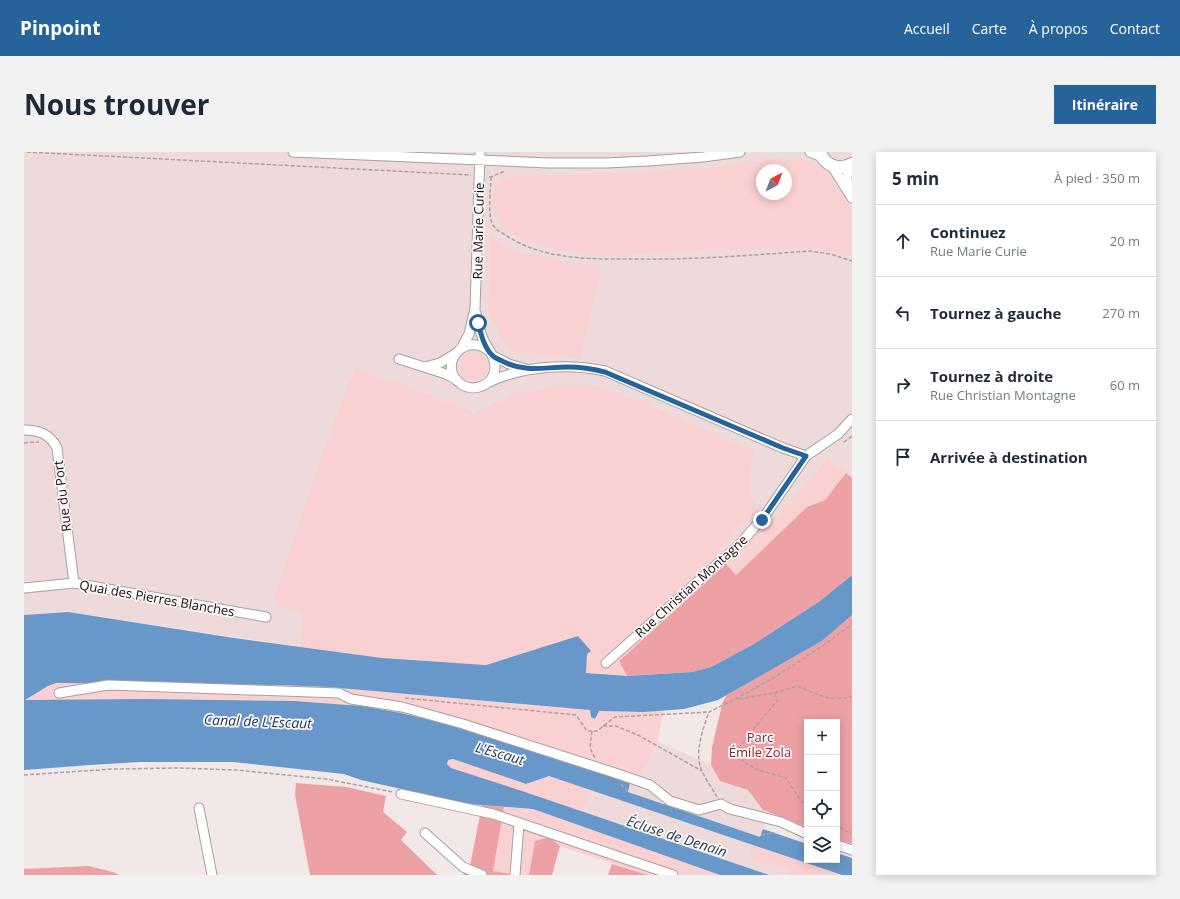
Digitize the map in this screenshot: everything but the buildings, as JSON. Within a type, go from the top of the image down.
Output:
[{"type":"main road","points":[[821,154],[825,161],[832,166],[841,168],[851,165]]},
{"type":"street","points":[[294,152],[480,156],[505,162],[554,163],[629,162],[703,157],[740,152]]},
{"type":"street","points":[[629,152],[629,162]]},
{"type":"street","points":[[810,152],[821,154]]},
{"type":"street","name":"Rue Marie Curie","points":[[462,347],[469,334],[475,309],[480,156]]},
{"type":"street","points":[[850,196],[847,177],[851,165]]},
{"type":"street","points":[[832,166],[850,196]]},
{"type":"street","name":"Rue Marie Curie","points":[[475,309],[479,328],[490,353]]},
{"type":"street","points":[[425,367],[440,363],[455,354],[462,347],[475,344],[515,367],[532,369]]},
{"type":"street","points":[[489,382],[495,370],[495,363],[490,353]]},
{"type":"street","points":[[455,354],[452,367],[453,374],[457,380]]},
{"type":"street","points":[[399,359],[446,374],[465,386],[472,388],[483,386],[512,373],[532,369],[568,367],[588,368],[605,372],[783,448],[806,456]]},
{"type":"street","name":"Rue Christian Montagne","points":[[606,663],[747,537],[766,514],[806,456],[838,434],[852,419]]},
{"type":"street","name":"Rue du Port","points":[[24,430],[35,430],[45,434],[53,441],[57,448],[74,583]]},
{"type":"street","name":"Quai des Pierres Blanches","points":[[24,588],[74,583],[266,617]]},
{"type":"street","points":[[59,693],[108,685],[339,693],[351,699],[402,707],[463,724],[615,773],[650,785],[670,800],[699,810],[721,804],[730,809],[782,822],[804,833]]},
{"type":"street","points":[[401,794],[486,812],[519,824],[564,837],[673,875]]},
{"type":"street","points":[[199,808],[212,875]]},
{"type":"street","points":[[515,875],[519,824]]},
{"type":"street","points":[[424,833],[463,868],[482,875]]},
{"type":"street","points":[[840,846],[852,850]]},
{"type":"path","points":[[27,152],[479,175],[491,177],[505,171],[505,162]]},
{"type":"path","points":[[491,177],[490,218],[492,225],[498,231],[518,243],[550,254],[588,259],[657,260],[810,251],[830,254],[852,261]]},
{"type":"path","points":[[405,698],[576,715],[587,731],[597,731],[615,717],[709,712],[736,699],[824,646],[852,624]]},
{"type":"path","points":[[736,699],[774,693],[797,686],[816,695],[841,700],[852,696]]},
{"type":"path","points":[[774,693],[777,700],[773,708],[740,747],[743,761],[755,769],[786,778],[804,804]]},
{"type":"path","points":[[709,712],[702,734],[699,760],[702,772],[721,804]]},
{"type":"path","points":[[603,726],[616,726],[638,735],[702,772]]},
{"type":"path","points":[[592,731],[590,748],[596,760]]},
{"type":"path","points":[[24,775],[113,769],[176,768],[236,770],[333,780],[401,794]]},
{"type":"path","points":[[840,827],[852,834]]},
{"type":"path","points":[[761,835],[775,833]]},
{"type":"shaded area","points":[[24,152],[852,152],[852,478],[828,460],[776,515],[726,564],[678,508],[274,601],[303,614],[300,647],[68,612],[24,615]]},
{"type":"shaded area","points":[[785,157],[813,162],[833,181],[852,210],[852,256],[816,248],[743,249],[595,255],[558,249],[522,240],[503,229],[494,207],[494,187],[501,179],[512,176],[651,172],[709,168]]},
{"type":"shaded area","points":[[491,235],[505,247],[519,252],[600,267],[601,274],[580,359],[567,356],[544,356],[515,352],[503,340],[488,311]]},
{"type":"shaded area","points":[[474,352],[484,356],[488,366],[484,376],[474,380],[464,376],[460,366],[464,356]]},
{"type":"shaded area","points":[[355,368],[472,411],[472,414],[514,394],[562,385],[598,387],[645,403],[755,451],[751,463],[750,492],[758,510],[716,553],[726,564],[619,661],[627,676],[585,673],[587,654],[578,636],[486,665],[382,658],[300,647],[303,614],[273,601],[324,448]]},
{"type":"shaded area","points":[[828,459],[846,473],[825,500],[807,507],[736,575],[726,564],[776,515]]},
{"type":"shaded area","points":[[56,683],[279,685],[328,687],[591,710],[591,717],[595,719],[599,711],[644,712],[664,710],[657,741],[642,777],[632,774],[630,783],[460,727],[402,713],[362,706],[241,700],[133,699],[24,701],[48,686]]},
{"type":"shaded area","points":[[657,741],[711,765],[720,781],[748,790],[763,810],[769,813],[760,837],[628,792],[632,774],[642,777]]},
{"type":"shaded area","points":[[453,759],[526,784],[549,776],[591,790],[583,812],[451,768],[447,764],[448,760]]},
{"type":"shaded area","points":[[591,790],[754,845],[750,858],[789,871],[788,875],[769,875],[583,812]]},
{"type":"shaded area","points":[[504,807],[533,809],[720,875],[648,875],[560,846],[549,837],[535,841],[529,875],[517,875],[493,871]]},
{"type":"shaded area","points":[[754,845],[842,875],[788,875],[789,871],[749,858]]},
{"type":"green space","points":[[846,473],[852,478],[852,575],[820,601],[754,644],[711,667],[692,672],[627,676],[619,661],[726,564],[736,575],[807,507],[825,500]]},
{"type":"green space","name":"Parc Émile Zola","points":[[852,615],[852,844],[840,840],[840,719],[804,719],[804,826],[763,810],[748,790],[720,781],[711,765],[712,747],[723,701],[727,695],[822,641]]},
{"type":"green space","points":[[296,783],[346,787],[386,796],[383,812],[407,832],[401,840],[437,875],[310,875],[295,795]]},
{"type":"green space","points":[[482,805],[504,807],[493,871],[517,875],[463,875],[470,866]]},
{"type":"green space","points":[[549,837],[560,846],[552,875],[529,875],[535,841]]},
{"type":"green space","points":[[612,864],[648,875],[608,875]]},
{"type":"green space","points":[[89,866],[119,875],[24,875],[24,869]]},
{"type":"water","points":[[852,575],[852,615],[822,641],[718,700],[684,709],[644,712],[599,711],[595,719],[591,717],[590,710],[328,687],[279,685],[56,683],[48,686],[25,700],[146,699],[294,701],[362,706],[401,713],[452,725],[630,783],[628,792],[760,837],[763,829],[804,843],[804,862],[549,776],[526,784],[453,759],[448,760],[447,764],[451,768],[769,875],[720,875],[533,809],[469,804],[361,780],[344,774],[233,762],[140,762],[24,770],[24,615],[68,612],[234,638],[382,658],[486,665],[578,636],[591,651],[587,654],[586,673],[627,676],[692,672],[711,667],[754,644],[820,601]]},
{"type":"water","points":[[840,854],[852,858],[852,875],[842,875],[806,863],[840,863]]},
{"type":"route","points":[[478,323],[483,339],[488,350],[493,356],[515,367],[532,369],[568,367],[588,368],[605,372],[783,448],[806,456],[762,520]]},
{"type":"water label","name":"Canal de L'Escaut","points":[[258,721]]},
{"type":"water label","name":"L'Escaut","points":[[500,753]]},
{"type":"water label","name":"Écluse de Denain","points":[[677,836]]}]
